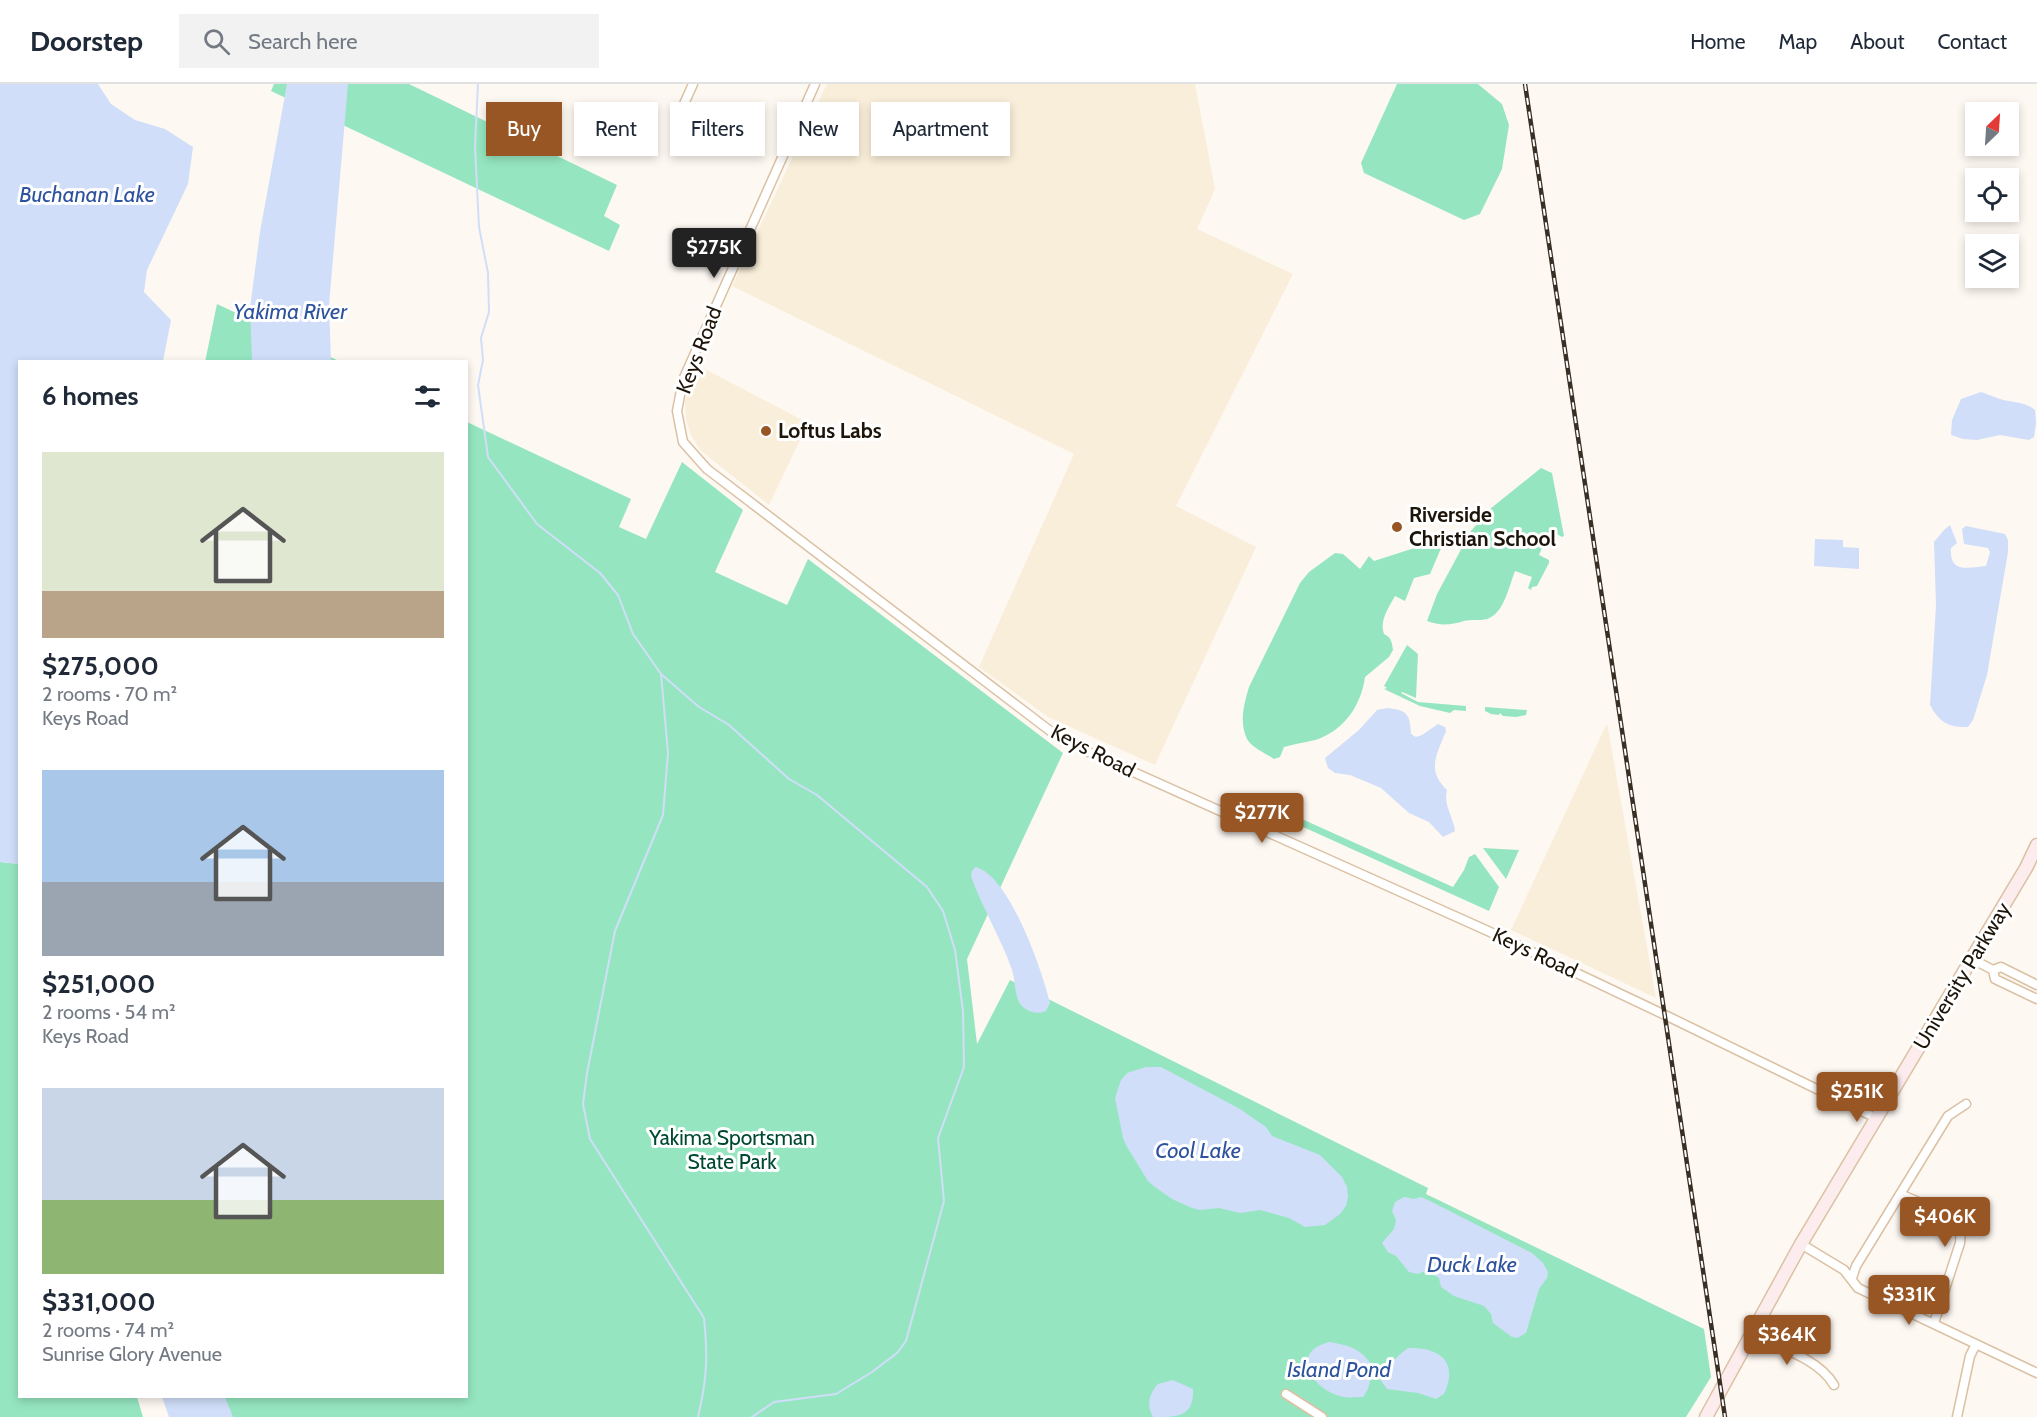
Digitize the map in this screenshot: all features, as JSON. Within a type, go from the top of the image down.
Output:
[{"type":"main road","name":"University Parkway","points":[[1706,1417],[1802,1244],[2026,868],[2037,845]]},
{"type":"street","points":[[685,102],[693,84]]},
{"type":"street","name":"Keys Road","points":[[815,84],[683,380],[677,411],[683,442],[707,469],[1062,740],[1497,936],[1878,1119]]},
{"type":"street","points":[[1972,959],[1993,970],[2001,967],[2037,985]]},
{"type":"street","points":[[1993,970],[1995,979],[2037,999]]},
{"type":"street","points":[[1852,1278],[1856,1266],[1948,1116],[1966,1104]]},
{"type":"street","points":[[1900,1194],[1953,1217],[1961,1229],[1960,1244],[1934,1323]]},
{"type":"street","points":[[1802,1244],[1844,1270],[1858,1288],[2037,1372]]},
{"type":"street","points":[[1752,1335],[1818,1366],[1828,1375],[1834,1385]]},
{"type":"street","points":[[1957,1417],[1970,1356],[1976,1344]]},
{"type":"street","points":[[1286,1394],[1322,1417]]},
{"type":"shaded area","points":[[827,84],[1195,84],[1215,189],[1197,229],[1293,274],[1176,506],[1256,547],[1155,765],[1048,717],[979,667],[1074,454],[732,286],[793,156],[859,156],[859,102],[819,102]]},
{"type":"shaded area","points":[[699,366],[808,423],[769,505],[700,450],[691,435],[686,419],[685,402]]},
{"type":"shaded area","points":[[1607,723],[1656,998],[1511,930]]},
{"type":"green space","points":[[274,84],[409,84],[486,121],[486,156],[557,156],[617,185],[604,216],[620,225],[609,251],[271,91]]},
{"type":"green space","points":[[1397,84],[1478,84],[1502,104],[1509,125],[1502,169],[1480,214],[1464,220],[1364,173],[1361,163]]},
{"type":"green space","points":[[217,304],[337,360],[205,360]]},
{"type":"green space","name":"Yakima Sportsman State Park","points":[[468,422],[631,499],[619,527],[646,539],[682,462],[743,510],[715,572],[787,605],[808,559],[1063,753],[967,959],[977,1044],[1010,980],[1428,1188],[1426,1194],[1704,1329],[1711,1377],[1686,1417],[231,1417],[187,1398],[468,1398]]},
{"type":"green space","points":[[1541,468],[1552,473],[1564,536],[1555,533],[1548,534],[1539,555],[1549,560],[1549,563],[1537,586],[1532,587],[1531,590],[1528,588],[1532,577],[1515,571],[1502,606],[1493,616],[1484,620],[1467,620],[1450,624],[1436,624],[1427,621],[1437,594],[1471,531],[1490,509]]},
{"type":"green space","points":[[1433,542],[1442,546],[1430,574],[1414,578],[1405,601],[1395,596],[1384,619],[1384,634],[1391,640],[1393,650],[1389,657],[1365,677],[1361,695],[1341,726],[1321,738],[1284,747],[1280,757],[1274,759],[1252,745],[1247,739],[1243,726],[1244,706],[1249,687],[1300,583],[1309,572],[1335,553],[1343,554],[1360,569],[1369,556],[1374,561]]},
{"type":"green space","points":[[1407,645],[1418,654],[1416,698],[1401,693],[1418,702],[1466,706],[1466,711],[1454,710],[1450,713],[1420,706],[1384,689],[1387,688],[1384,686]]},
{"type":"green space","points":[[1485,707],[1527,710],[1526,715],[1516,717],[1503,716],[1500,713],[1499,715],[1491,714],[1485,711]]},
{"type":"green space","points":[[1284,811],[1453,887],[1469,857],[1475,854],[1499,887],[1489,911],[1281,817]]},
{"type":"green space","points":[[1483,848],[1519,850],[1506,879]]},
{"type":"green space","points":[[0,862],[18,864],[18,1398],[137,1398],[143,1417],[0,1417]]},
{"type":"water","name":"Buchanan Lake","points":[[0,84],[98,84],[111,104],[135,120],[165,129],[193,147],[188,184],[147,270],[144,292],[171,320],[163,360],[18,360],[18,864],[0,862]]},
{"type":"water","name":"Yakima River","points":[[287,84],[348,84],[329,305],[331,360],[252,360],[250,308],[260,232]]},
{"type":"water","points":[[1981,392],[2027,405],[2035,410],[2034,437],[2029,440],[2000,435],[1977,440],[1951,435],[1952,420],[1961,399]]},
{"type":"water","points":[[1950,525],[1957,543],[1951,548],[1951,556],[1953,562],[1961,567],[1986,566],[1990,552],[1988,548],[1964,544],[1962,529],[1966,526],[2005,534],[2008,540],[2008,552],[1987,675],[1973,720],[1968,727],[1945,723],[1930,705],[1936,605],[1934,542]]},
{"type":"water","points":[[1815,539],[1843,540],[1843,547],[1859,548],[1859,569],[1814,566]]},
{"type":"water","points":[[1387,708],[1404,712],[1409,718],[1411,734],[1416,737],[1438,724],[1445,727],[1446,731],[1437,755],[1435,769],[1447,790],[1447,806],[1455,831],[1443,837],[1429,822],[1409,813],[1381,788],[1350,775],[1335,773],[1328,768],[1325,758],[1359,730],[1377,710]]},
{"type":"water","points":[[975,867],[988,874],[1012,904],[1040,969],[1050,1003],[1046,1011],[1033,1012],[1019,1002],[1008,958],[971,876]]},
{"type":"water","name":"Cool Lake","points":[[1146,1067],[1161,1067],[1240,1109],[1266,1127],[1272,1136],[1320,1155],[1342,1177],[1347,1187],[1346,1206],[1340,1214],[1325,1225],[1305,1227],[1289,1218],[1260,1210],[1240,1213],[1219,1208],[1200,1210],[1172,1199],[1148,1181],[1127,1147],[1115,1098],[1121,1080],[1127,1073]]},
{"type":"water","name":"Duck Lake","points":[[1404,1197],[1414,1199],[1421,1197],[1430,1201],[1532,1253],[1543,1263],[1548,1272],[1547,1278],[1539,1289],[1526,1333],[1517,1338],[1512,1337],[1493,1323],[1491,1314],[1484,1306],[1454,1296],[1441,1287],[1439,1278],[1427,1270],[1418,1274],[1409,1272],[1396,1256],[1388,1252],[1382,1243],[1394,1229],[1396,1220],[1392,1211],[1395,1202]]},
{"type":"water","name":"Island Pond","points":[[1329,1342],[1355,1349],[1365,1356],[1373,1368],[1368,1389],[1363,1397],[1333,1394],[1323,1388],[1310,1372],[1307,1363],[1309,1355],[1316,1347]]},
{"type":"water","points":[[1408,1348],[1429,1350],[1444,1359],[1449,1373],[1444,1394],[1436,1399],[1418,1393],[1387,1389],[1377,1375]]},
{"type":"water","points":[[1173,1380],[1193,1389],[1191,1405],[1183,1414],[1177,1416],[1153,1417],[1149,1404],[1152,1392],[1158,1384]]},
{"type":"water","points":[[162,1398],[225,1398],[233,1417],[169,1417]]},
{"type":"waterway","points":[[478,84],[475,146],[479,227],[488,273],[489,312],[481,338],[483,360],[478,385],[488,457],[537,524],[600,573],[618,595],[633,634],[661,674],[668,753],[663,815],[615,931],[583,1104],[590,1139],[704,1318],[706,1368],[698,1417]]},
{"type":"waterway","points":[[661,674],[699,707],[729,725],[789,779],[817,795],[927,887],[943,911],[955,950],[963,1011],[964,1067],[938,1138],[944,1201],[906,1341],[897,1353],[872,1372],[836,1394],[774,1402],[752,1417]]},
{"type":"railway","points":[[1525,84],[1725,1417]]},
{"type":"place","name":"Loftus Labs","points":[[766,431]]},
{"type":"place","name":"Riverside Christian School","points":[[1397,527]]}]
